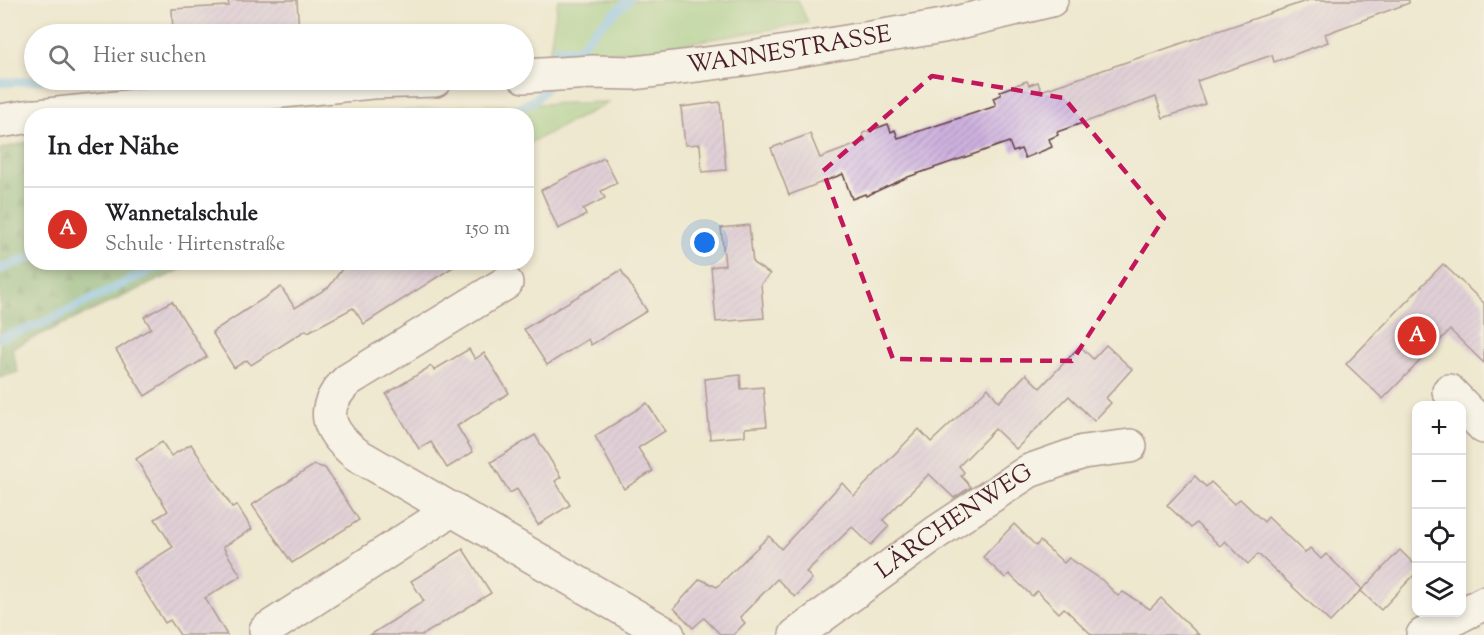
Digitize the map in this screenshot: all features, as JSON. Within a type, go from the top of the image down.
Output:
[{"type":"street","name":"WANNESTRASSE","points":[[534,75],[593,72],[634,73],[845,44],[943,26],[1051,0]]},
{"type":"street","points":[[117,108],[293,90]]},
{"type":"street","points":[[0,122],[24,118]]},
{"type":"street","points":[[506,283],[348,380],[331,403],[329,422],[344,444],[356,454],[668,635]]},
{"type":"street","points":[[1449,391],[1484,427]]},
{"type":"street","name":"LÄRCHENWEG","points":[[796,635],[937,532],[1029,471],[1083,452],[1130,446]]},
{"type":"street","points":[[266,630],[453,509]]},
{"type":"street","points":[[1423,635],[1484,603]]},
{"type":"highlighted area","points":[[932,76],[1064,98],[1164,218],[1072,361],[893,359],[823,171]]},
{"type":"green space","points":[[558,0],[798,0],[808,23],[641,51],[549,54]]},
{"type":"green space","points":[[610,102],[534,140],[534,108],[466,108],[466,106]]},
{"type":"green space","points":[[466,106],[466,108],[439,108]]},
{"type":"green space","points":[[24,143],[24,270],[180,270],[12,348],[18,372],[0,378],[0,149]]},
{"type":"building","points":[[228,0],[297,0],[298,24],[173,24],[172,9],[229,6]]},
{"type":"building","points":[[1309,0],[1409,0],[1409,3],[1325,34],[1328,42],[1274,62],[1272,55],[1197,81],[1205,104],[1163,118],[1156,97],[1057,132],[1058,135],[1049,139],[1052,147],[1025,158],[1021,149],[1013,152],[1009,142],[908,177],[866,196],[865,194],[852,199],[843,174],[789,195],[771,148],[810,134],[820,158],[865,141],[863,133],[888,124],[891,132],[895,130],[898,138],[996,106],[993,98],[1001,95],[1000,91],[1027,81],[1029,85],[1038,82],[1041,91]]},
{"type":"building","points":[[720,102],[726,170],[702,172],[700,144],[685,145],[681,107]]},
{"type":"building","points":[[604,158],[617,183],[601,191],[605,198],[583,209],[586,215],[558,229],[541,190]]},
{"type":"building","points":[[749,225],[753,263],[770,274],[761,284],[764,318],[716,322],[711,267],[725,265],[721,228]]},
{"type":"building","points":[[1443,264],[1484,303],[1484,363],[1450,330],[1383,399],[1346,364]]},
{"type":"building","points":[[341,270],[448,270],[364,324],[353,308],[308,332],[306,330],[251,365],[247,360],[234,368],[212,332],[281,287],[295,308],[329,287]]},
{"type":"building","points":[[621,270],[647,311],[591,345],[588,339],[547,365],[524,329]]},
{"type":"building","points":[[172,301],[207,357],[145,396],[116,350],[151,328],[144,317]]},
{"type":"building","points":[[1106,345],[1132,369],[1106,398],[1111,403],[1094,421],[1069,396],[1016,449],[995,429],[959,466],[964,472],[961,476],[971,487],[954,498],[929,474],[883,520],[889,526],[871,545],[852,527],[806,572],[812,579],[795,597],[777,579],[740,617],[745,623],[733,635],[721,635],[704,618],[693,628],[674,608],[700,579],[717,587],[769,536],[781,549],[842,483],[854,496],[919,429],[931,442],[988,388],[999,402],[1026,374],[1040,388],[1080,346],[1093,359]]},
{"type":"building","points":[[469,349],[475,359],[484,353],[509,393],[457,426],[473,452],[447,468],[431,442],[419,449],[386,394],[431,366],[434,370]]},
{"type":"building","points":[[740,375],[741,389],[763,387],[767,426],[745,428],[745,436],[710,439],[705,379]]},
{"type":"building","points":[[647,403],[665,431],[638,448],[653,471],[624,489],[595,436]]},
{"type":"building","points":[[535,435],[561,477],[555,481],[570,505],[538,525],[517,489],[510,493],[491,462]]},
{"type":"building","points":[[162,442],[171,456],[191,444],[232,507],[237,505],[252,529],[223,547],[241,576],[205,598],[227,635],[180,635],[170,620],[165,623],[133,572],[173,547],[155,519],[168,511],[136,459]]},
{"type":"building","points":[[314,465],[325,468],[359,520],[292,563],[252,505]]},
{"type":"building","points":[[1195,476],[1206,487],[1211,482],[1234,504],[1240,499],[1264,522],[1268,517],[1305,553],[1310,548],[1321,559],[1326,554],[1362,589],[1330,622],[1258,554],[1248,564],[1225,541],[1220,546],[1196,523],[1191,528],[1167,505]]},
{"type":"building","points":[[1014,524],[1036,546],[1040,541],[1064,563],[1069,558],[1102,580],[1118,596],[1123,592],[1150,609],[1161,598],[1199,635],[1092,635],[1064,608],[1059,613],[1037,591],[1032,596],[1009,574],[1005,578],[983,557]]},
{"type":"building","points":[[463,549],[491,593],[423,635],[370,635],[424,601],[411,581]]},
{"type":"building","points":[[1400,550],[1412,562],[1412,577],[1381,610],[1361,591]]},
{"type":"waterway","points":[[566,65],[593,32],[629,0]]},
{"type":"waterway","points":[[556,49],[578,50]]},
{"type":"waterway","points":[[0,83],[24,81]]},
{"type":"waterway","points":[[520,108],[536,99],[551,82]]},
{"type":"waterway","points":[[0,269],[24,260]]},
{"type":"waterway","points":[[0,338],[41,324],[151,270]]},
{"type":"place","name":"Wannetalschule","points":[[1417,336]]}]
